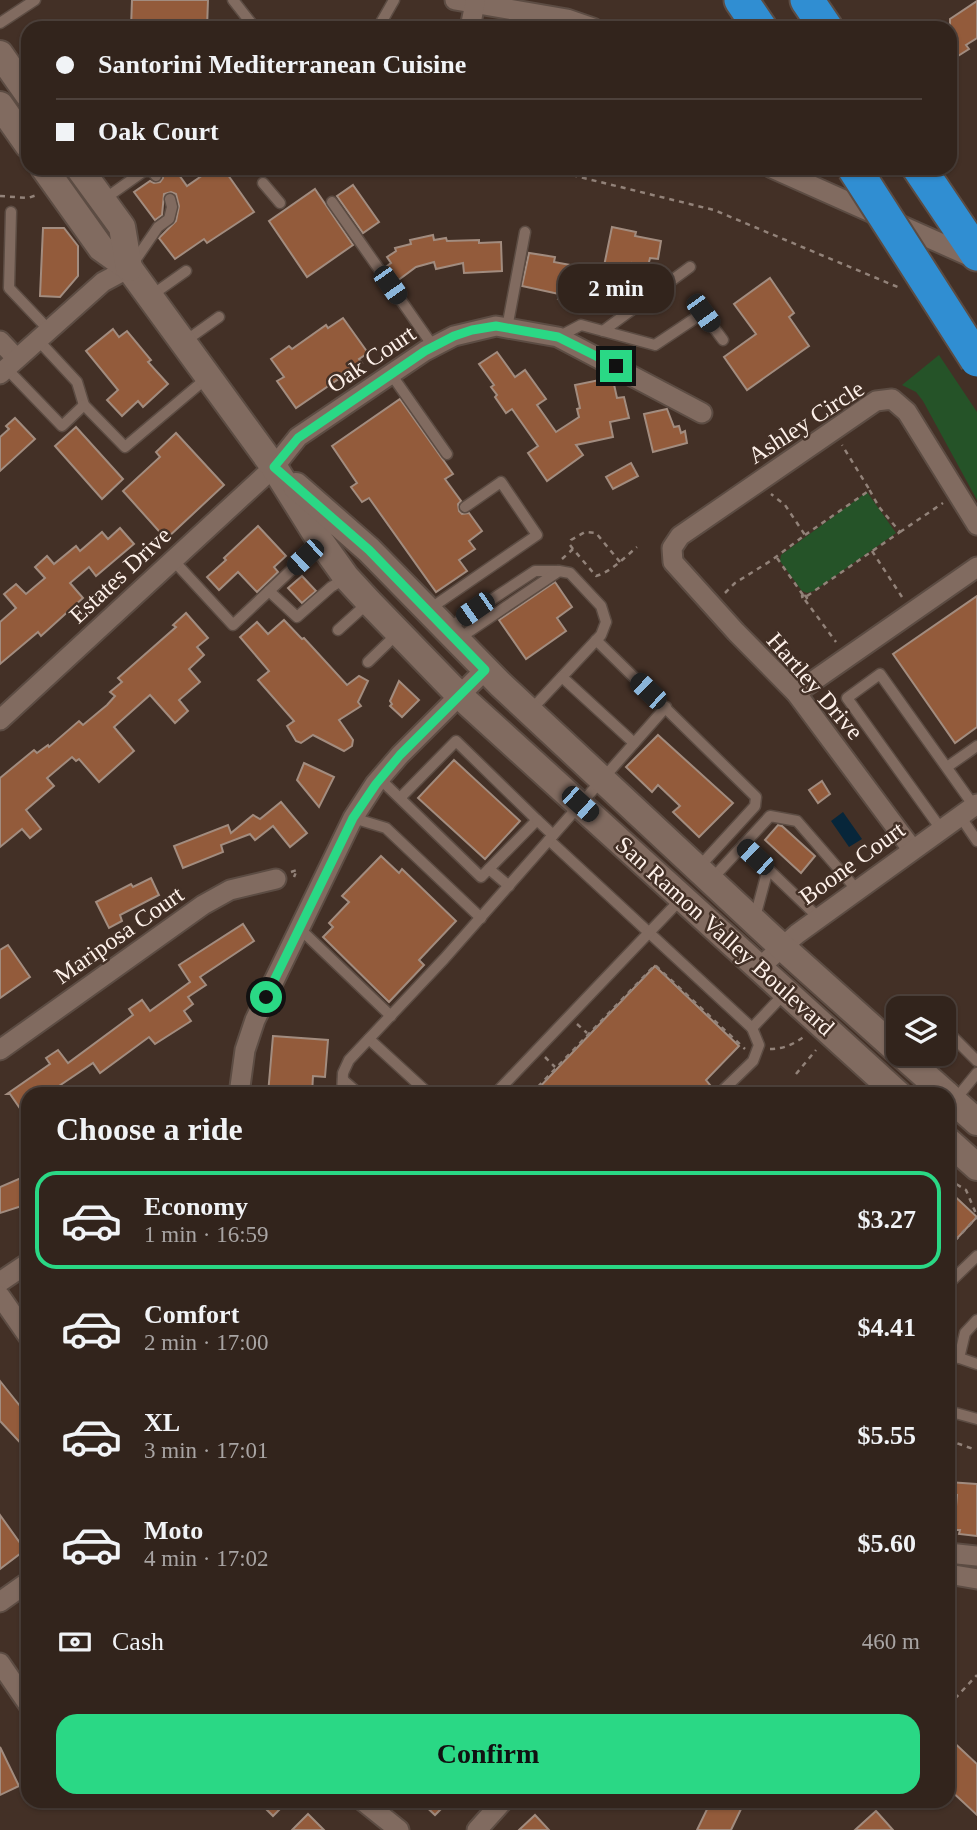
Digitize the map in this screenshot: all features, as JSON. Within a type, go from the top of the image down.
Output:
[{"type":"highway","points":[[741,0],[755,21]]},
{"type":"highway","points":[[807,0],[821,21]]},
{"type":"highway","points":[[858,175],[977,360]]},
{"type":"highway","points":[[924,175],[977,254]]},
{"type":"main road","points":[[0,54],[21,84]]},
{"type":"main road","points":[[0,105],[16,135]]},
{"type":"main road","name":"San Ramon Valley Boulevard","points":[[84,175],[122,227],[130,268]]},
{"type":"main road","name":"San Ramon Valley Boulevard","points":[[42,180],[101,248],[130,268],[274,467],[346,577],[369,602],[460,696],[890,1087]]},
{"type":"main road","name":"San Ramon Valley Boulevard","points":[[274,467],[369,550],[485,670],[886,1040]]},
{"type":"main road","name":"San Ramon Valley Boulevard","points":[[914,1066],[936,1087]]},
{"type":"main road","name":"San Ramon Valley Boulevard","points":[[955,1113],[977,1167]]},
{"type":"street","points":[[455,0],[573,21]]},
{"type":"street","points":[[471,21],[475,3]]},
{"type":"street","points":[[788,175],[977,260]]},
{"type":"street","points":[[0,341],[8,367],[103,282],[130,268]]},
{"type":"street","name":"Oak Court","points":[[274,467],[298,438],[433,346],[472,330],[496,326],[558,337],[702,413]]},
{"type":"street","name":"Ashley Circle","points":[[673,562],[672,548],[680,536],[876,401],[892,399],[907,412],[977,525]]},
{"type":"street","name":"Estates Drive","points":[[0,720],[274,467]]},
{"type":"street","name":"Hartley Drive","points":[[673,562],[796,693],[912,849]]},
{"type":"street","points":[[796,693],[977,567]]},
{"type":"street","points":[[240,1087],[245,1050],[252,1030],[353,818],[400,755],[485,670]]},
{"type":"street","name":"Boone Court","points":[[760,967],[781,946],[970,808]]},
{"type":"street","name":"Mariposa Court","points":[[0,1050],[203,905],[230,890],[275,879]]},
{"type":"street","points":[[0,1282],[21,1268]]},
{"type":"street","points":[[0,1296],[21,1326]]},
{"type":"street","points":[[955,1554],[977,1556]]},
{"type":"street","points":[[955,1575],[977,1579]]},
{"type":"street","points":[[0,1602],[21,1587]]},
{"type":"street","points":[[0,1662],[21,1694]]},
{"type":"street","points":[[372,1808],[399,1830]]},
{"type":"street","points":[[477,1830],[497,1808]]},
{"type":"lane","points":[[0,23],[35,0]]},
{"type":"lane","points":[[233,0],[250,21]]},
{"type":"lane","points":[[383,21],[394,0]]},
{"type":"lane","points":[[102,200],[140,175]]},
{"type":"lane","points":[[263,183],[281,203]]},
{"type":"lane","points":[[130,268],[158,227],[169,219],[172,207],[170,199]]},
{"type":"lane","points":[[332,202],[433,346]]},
{"type":"lane","points":[[11,212],[9,288],[77,382],[84,405],[125,447],[208,376]]},
{"type":"lane","points":[[507,328],[525,232]]},
{"type":"lane","points":[[603,331],[690,267]]},
{"type":"lane","points":[[150,296],[186,271]]},
{"type":"lane","points":[[558,337],[581,325],[655,345],[703,313],[723,340]]},
{"type":"lane","points":[[184,342],[219,317]]},
{"type":"lane","points":[[8,367],[62,426],[84,405]]},
{"type":"lane","points":[[391,374],[447,454]]},
{"type":"lane","points":[[427,611],[537,535],[501,482],[465,507]]},
{"type":"lane","points":[[173,560],[233,625],[321,542]]},
{"type":"lane","points":[[451,635],[535,570],[570,573],[601,606],[606,622],[596,640],[530,712]]},
{"type":"lane","points":[[451,635],[559,571]]},
{"type":"lane","points":[[270,591],[297,617],[346,577]]},
{"type":"lane","points":[[338,630],[369,602]]},
{"type":"lane","points":[[368,662],[399,633]]},
{"type":"lane","points":[[596,640],[756,797],[755,806],[704,874]]},
{"type":"lane","points":[[941,829],[847,698],[880,674],[947,767],[970,808],[977,841]]},
{"type":"lane","points":[[562,677],[634,743]]},
{"type":"lane","points":[[342,1087],[349,1060],[481,918],[666,707]]},
{"type":"lane","points":[[400,798],[456,741],[650,934],[752,1028],[759,1045],[755,1054],[725,1087]]},
{"type":"lane","points":[[947,767],[977,746]]},
{"type":"lane","points":[[380,779],[481,877],[537,820]]},
{"type":"lane","points":[[704,874],[743,845],[770,816],[797,821],[857,890]]},
{"type":"lane","points":[[353,818],[386,828],[481,918]]},
{"type":"lane","points":[[743,845],[819,918]]},
{"type":"lane","points":[[489,869],[509,886]]},
{"type":"lane","points":[[754,921],[768,869]]},
{"type":"lane","points":[[502,1087],[683,897]]},
{"type":"lane","points":[[299,928],[391,1016]]},
{"type":"lane","points":[[752,1028],[787,991]]},
{"type":"lane","points":[[369,1039],[421,1087]]},
{"type":"lane","points":[[956,1040],[977,1060]]},
{"type":"lane","points":[[955,1093],[977,1073]]},
{"type":"lane","points":[[343,1080],[351,1087]]},
{"type":"lane","points":[[955,1277],[977,1256]]},
{"type":"lane","points":[[959,1358],[965,1333],[977,1320]]},
{"type":"lane","points":[[955,1357],[977,1364]]},
{"type":"lane","points":[[955,1413],[977,1419]]},
{"type":"path","points":[[572,175],[714,210],[883,280]]},
{"type":"path","points":[[0,196],[28,198],[42,180]]},
{"type":"path","points":[[834,431],[879,507],[900,532]]},
{"type":"path","points":[[757,484],[785,505],[805,534]]},
{"type":"path","points":[[712,605],[736,583],[869,489]]},
{"type":"path","points":[[805,597],[958,493]]},
{"type":"path","points":[[620,562],[596,533],[584,532],[571,540],[569,545],[596,576],[620,562],[637,547]]},
{"type":"path","points":[[872,551],[912,611]]},
{"type":"path","points":[[776,557],[847,657]]},
{"type":"path","points":[[538,1087],[655,965],[755,1054],[796,1043],[805,1036]]},
{"type":"path","points":[[796,1074],[817,1048]]},
{"type":"path","points":[[955,1184],[965,1190],[977,1217],[955,1241]]},
{"type":"path","points":[[955,1444],[977,1449]]},
{"type":"path","points":[[955,1699],[977,1675]]},
{"type":"green space","points":[[939,355],[977,412],[977,500],[923,401],[916,392],[902,385]]},
{"type":"green space","points":[[867,492],[896,533],[814,591],[802,591],[780,561],[781,555]]},
{"type":"water","points":[[843,812],[862,839],[849,847],[831,821]]},
{"type":"building","points":[[132,0],[208,0],[207,21],[131,21]]},
{"type":"building","points":[[977,1],[977,38],[966,45],[969,49],[957,57],[957,21],[950,19]]},
{"type":"building","points":[[162,175],[179,175],[187,186],[203,175],[228,175],[254,212],[207,243],[204,239],[175,259],[159,238],[176,221],[179,206],[176,194],[164,194],[162,215],[155,220],[134,192],[150,181],[160,182]]},
{"type":"building","points":[[353,185],[379,222],[363,233],[337,196]]},
{"type":"building","points":[[315,189],[353,245],[307,277],[269,221]]},
{"type":"building","points":[[612,227],[636,232],[635,236],[661,241],[658,259],[650,258],[648,266],[632,263],[629,282],[623,281],[610,290],[606,285],[587,282],[582,303],[558,299],[559,294],[522,286],[529,253],[555,257],[554,262],[603,271]]},
{"type":"building","points":[[43,228],[64,228],[78,246],[78,276],[60,297],[40,296]]},
{"type":"building","points":[[433,235],[434,240],[446,238],[447,241],[501,242],[502,271],[464,273],[463,263],[436,269],[434,262],[416,267],[397,281],[387,266],[391,263],[387,257],[396,251],[395,248],[411,244],[410,240]]},
{"type":"building","points":[[770,278],[794,313],[789,317],[809,346],[747,390],[724,357],[756,334],[734,304]]},
{"type":"building","points":[[343,318],[368,353],[359,359],[362,363],[296,408],[277,381],[284,377],[271,359],[289,346],[292,349],[326,325],[328,328]]},
{"type":"building","points":[[113,329],[119,337],[127,331],[151,360],[148,362],[168,384],[143,407],[138,401],[122,416],[107,400],[118,390],[86,351]]},
{"type":"building","points":[[497,352],[515,377],[525,370],[546,399],[537,405],[556,432],[579,417],[577,409],[580,408],[575,385],[609,378],[613,380],[617,398],[624,397],[629,418],[610,422],[613,437],[576,445],[583,455],[547,481],[528,453],[538,446],[512,409],[506,413],[495,397],[497,395],[491,387],[494,385],[479,364]]},
{"type":"building","points":[[400,399],[453,474],[445,479],[461,501],[458,504],[459,511],[462,514],[469,513],[482,531],[469,541],[475,549],[459,560],[467,571],[436,592],[369,498],[362,502],[351,487],[357,483],[332,446]]},
{"type":"building","points":[[667,409],[674,427],[679,426],[681,433],[685,431],[687,443],[653,452],[644,414]]},
{"type":"building","points":[[15,418],[35,439],[0,471],[0,437],[9,429],[6,426]]},
{"type":"building","points":[[76,427],[123,479],[102,499],[55,446]]},
{"type":"building","points":[[176,433],[224,485],[166,539],[123,491],[160,457],[156,452]]},
{"type":"building","points":[[631,463],[638,476],[613,489],[606,477]]},
{"type":"building","points":[[258,526],[286,556],[274,567],[278,572],[257,592],[238,572],[219,590],[207,577]]},
{"type":"building","points":[[120,528],[134,544],[96,576],[89,567],[70,583],[83,598],[41,636],[38,632],[0,664],[0,622],[16,608],[4,594],[16,584],[26,594],[45,578],[35,567],[47,556],[54,564],[76,546],[80,551],[102,532],[108,539]]},
{"type":"building","points":[[302,576],[316,591],[302,603],[288,588]]},
{"type":"building","points":[[555,582],[572,607],[557,618],[566,631],[526,659],[499,620]]},
{"type":"building","points":[[977,596],[977,727],[955,743],[893,654]]},
{"type":"building","points":[[186,613],[208,638],[197,647],[204,655],[189,669],[200,682],[179,700],[188,711],[175,723],[150,695],[114,727],[134,751],[99,782],[79,759],[76,761],[72,757],[47,778],[54,786],[26,810],[41,829],[30,838],[22,829],[0,847],[0,778],[34,750],[37,753],[48,745],[49,747],[79,721],[83,725],[107,705],[115,696],[110,692],[122,682],[118,678],[176,627],[173,625]]},
{"type":"building","points":[[284,620],[347,685],[359,676],[368,681],[358,702],[361,706],[339,720],[353,740],[352,746],[344,751],[313,735],[301,743],[296,741],[287,726],[294,721],[258,680],[269,671],[240,637],[257,622],[268,634]]},
{"type":"building","points":[[399,681],[419,700],[402,717],[390,706]]},
{"type":"building","points":[[658,735],[733,803],[699,837],[673,812],[680,806],[658,785],[652,792],[626,767]]},
{"type":"building","points":[[454,760],[520,821],[485,859],[418,798]]},
{"type":"building","points":[[304,763],[334,777],[319,807],[297,780]]},
{"type":"building","points":[[822,781],[830,794],[818,803],[809,790]]},
{"type":"building","points":[[281,802],[307,833],[290,847],[273,826],[255,840],[250,834],[221,845],[223,852],[183,868],[174,846],[228,825],[231,833],[253,815],[260,819]]},
{"type":"building","points":[[778,825],[815,856],[801,873],[765,840]]},
{"type":"building","points":[[381,856],[399,873],[402,869],[456,921],[419,960],[424,965],[389,1002],[323,937],[333,927],[329,923],[349,902],[342,896]]},
{"type":"building","points":[[151,878],[159,895],[120,915],[122,921],[109,928],[96,902],[131,884],[133,887]]},
{"type":"building","points":[[243,924],[254,941],[200,977],[206,985],[188,997],[193,1004],[184,1011],[191,1021],[155,1044],[149,1037],[100,1073],[93,1063],[60,1087],[21,1087],[21,1110],[10,1094],[7,1094],[50,1064],[46,1058],[58,1050],[68,1063],[133,1015],[129,1009],[142,1000],[150,1011],[190,982],[179,965]]},
{"type":"building","points":[[8,945],[30,977],[0,998],[0,950]]},
{"type":"building","points":[[655,966],[739,1046],[706,1080],[710,1085],[708,1087],[540,1087]]},
{"type":"building","points":[[273,1036],[328,1040],[325,1077],[313,1076],[312,1087],[269,1087]]},
{"type":"building","points":[[21,1178],[21,1206],[0,1213],[0,1187]]},
{"type":"building","points":[[955,1197],[977,1217],[955,1241]]},
{"type":"building","points":[[0,1381],[21,1407],[21,1444],[0,1421]]},
{"type":"building","points":[[955,1482],[977,1484],[977,1536],[959,1534],[960,1530],[955,1530]]},
{"type":"building","points":[[0,1515],[21,1544],[21,1553],[0,1569]]},
{"type":"building","points":[[955,1744],[977,1764],[977,1815],[955,1795]]},
{"type":"building","points":[[0,1747],[19,1786],[0,1795]]},
{"type":"building","points":[[265,1808],[281,1808],[273,1816]]},
{"type":"building","points":[[428,1808],[442,1808],[435,1815]]},
{"type":"building","points":[[708,1808],[742,1808],[731,1830],[697,1830]]},
{"type":"building","points":[[876,1811],[893,1830],[855,1830]]},
{"type":"building","points":[[308,1814],[324,1830],[292,1830]]},
{"type":"building","points":[[535,1815],[549,1830],[519,1830]]},
{"type":"route","points":[[266,997],[353,818],[400,755],[485,670],[369,550],[274,467],[298,438],[425,351],[472,330],[496,326],[558,337],[616,366]]}]
